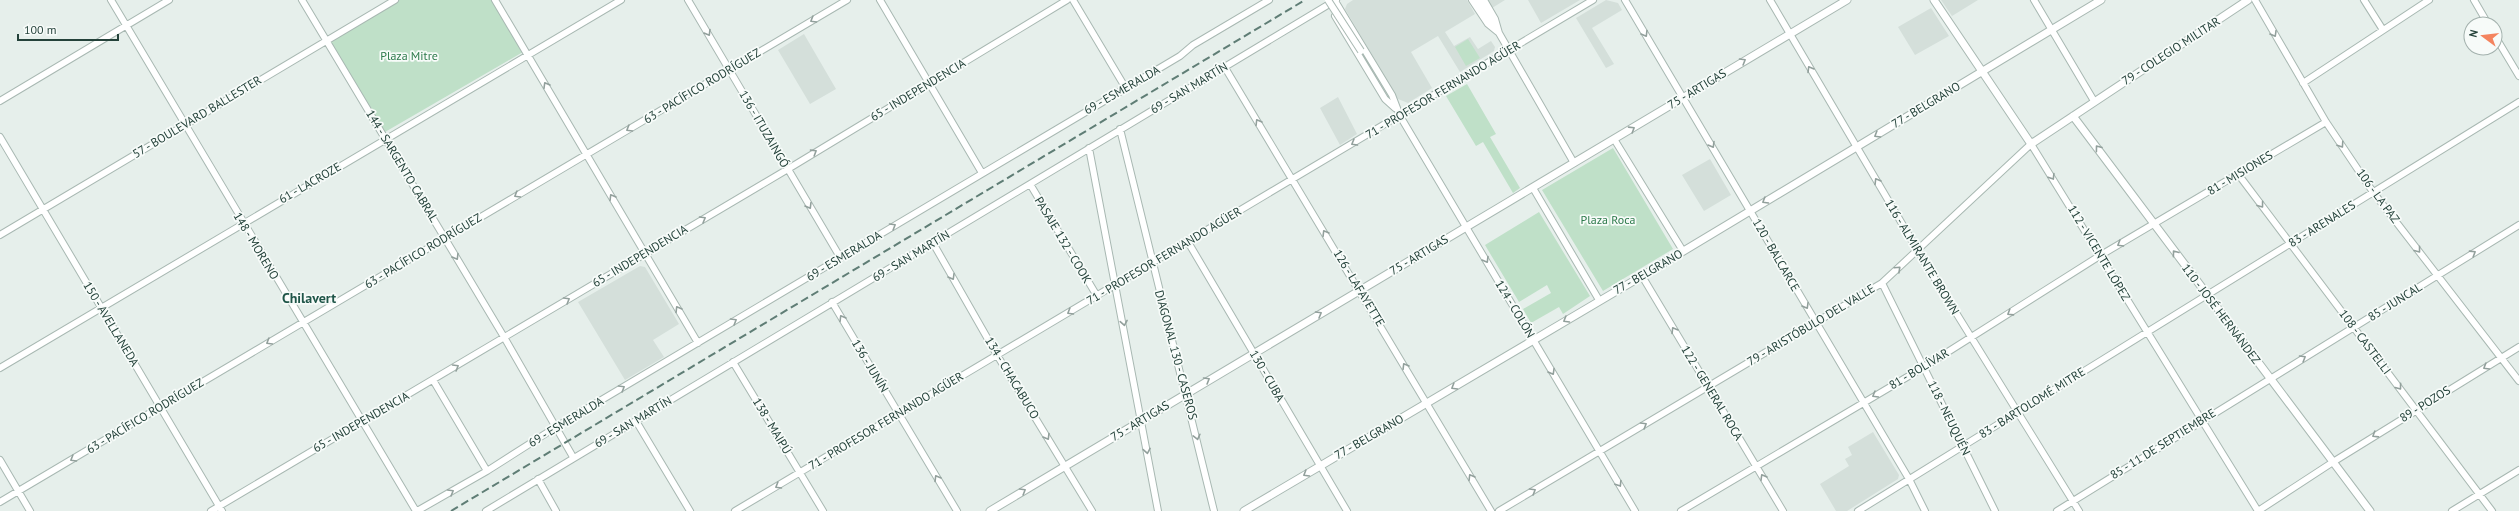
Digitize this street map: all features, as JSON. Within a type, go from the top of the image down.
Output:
[{"type":"street","name":"148 - MORENO","points":[[111,0],[361,422],[417,511]]},
{"type":"street","points":[[0,101],[169,0]]},
{"type":"street","name":"144 - SARGENTO CABRAL","points":[[302,0],[445,238],[573,457]]},
{"type":"street","name":"57 - BOULEVARD BALLESTER","points":[[0,235],[184,124],[395,0]]},
{"type":"street","points":[[495,0],[529,55],[586,155],[698,343]]},
{"type":"street","name":"61 - LACROZE","points":[[0,368],[242,223],[621,0]]},
{"type":"street","name":"136 - ITUZAINGÓ","points":[[688,0],[840,258]]},
{"type":"street","name":"63 - PACÍFICO RODRÍGUEZ","points":[[0,502],[847,0]]},
{"type":"street","points":[[880,0],[982,173]]},
{"type":"street","name":"65 - INDEPENDENCIA","points":[[211,511],[221,509],[361,422],[788,169],[1067,0]]},
{"type":"street","points":[[1073,0],[1125,87]]},
{"type":"street","points":[[1180,56],[1276,0]]},
{"type":"street","points":[[1472,0],[1488,24],[1499,33]]},
{"type":"street","points":[[1478,0],[1499,33],[1574,163]]},
{"type":"street","points":[[1484,0],[1495,19],[1499,33]]},
{"type":"street","name":"71 - PROFESOR FERNANDO AGÜER","points":[[735,511],[1593,0]]},
{"type":"street","name":"120 - BALCARCE","points":[[1625,0],[1864,402],[1909,479],[1925,511]]},
{"type":"street","name":"116 - ALMIRANTE BROWN","points":[[1770,0],[1918,250],[2079,511]]},
{"type":"street","name":"75 - ARTIGAS","points":[[990,511],[1253,352],[1533,188],[1847,0]]},
{"type":"street","name":"112 - VICENTE LÓPEZ","points":[[1934,0],[2031,144],[2258,511]]},
{"type":"street","points":[[2034,0],[2094,101]]},
{"type":"street","name":"77 - BELGRANO","points":[[1244,511],[1319,465],[1427,404],[1599,300],[1642,276],[2101,0]]},
{"type":"street","name":"79 - COLEGIO MILITAR","points":[[2094,101],[2248,0]]},
{"type":"street","name":"106 - LA PAZ","points":[[2255,0],[2326,122],[2373,192],[2519,381]]},
{"type":"street","points":[[2364,0],[2383,30]]},
{"type":"street","points":[[2303,83],[2429,0]]},
{"type":"street","points":[[2474,0],[2483,16]]},
{"type":"street","name":"69 - ESMERALDA","points":[[417,511],[487,471],[556,427],[1125,87],[1180,56],[1194,44],[1266,1]]},
{"type":"street","points":[[1332,1],[1395,108]]},
{"type":"street","name":"69 - SAN MARTÍN","points":[[486,511],[573,457],[636,421],[832,302],[933,243],[1332,1]]},
{"type":"street","name":"124 - COLÓN","points":[[1332,1],[1392,95],[1395,108],[1599,452],[1636,511]]},
{"type":"street","points":[[2503,49],[2519,76]]},
{"type":"street","name":"126 - LAFAYETTE","points":[[1224,66],[1360,290],[1491,511]]},
{"type":"street","name":"79 - ARISTÓBULO DEL VALLE","points":[[1499,511],[1882,283],[2031,144],[2094,101]]},
{"type":"street","name":"83 - ARENALES","points":[[2207,295],[2519,102]]},
{"type":"street","name":"110 - JOSÉ HERNÁNDEZ","points":[[2073,116],[2370,511]]},
{"type":"street","name":"81 - MISIONES","points":[[2153,224],[2326,122]]},
{"type":"street","name":"DIAGONAL 130 - CASEROS","points":[[1120,129],[1214,511]]},
{"type":"street","name":"150 - AVELLANEDA","points":[[0,137],[221,509]]},
{"type":"street","points":[[1614,139],[1682,251]]},
{"type":"street","points":[[1089,148],[1117,284],[1158,511]]},
{"type":"street","name":"108 - CASTELLI","points":[[2238,174],[2492,511]]},
{"type":"street","name":"PASAJE 132 - COOK","points":[[1030,184],[1097,296]]},
{"type":"street","points":[[1533,188],[1599,300]]},
{"type":"street","name":"81 - BOLÍVAR","points":[[1681,511],[1924,367],[2101,255],[2153,224]]},
{"type":"street","name":"85 - JUNCAL","points":[[2270,379],[2519,225]]},
{"type":"street","name":"130 - CUBA","points":[[1188,242],[1347,511]]},
{"type":"street","name":"134 - CHACABUCO","points":[[933,243],[997,355],[1092,511]]},
{"type":"street","name":"122 - GENERAL ROCA","points":[[1642,276],[1783,511]]},
{"type":"street","name":"118 - NEUQUÉN","points":[[1882,283],[1995,511]]},
{"type":"street","name":"83 - BARTOLOMÉ MITRE","points":[[1858,511],[2207,295]]},
{"type":"street","name":"136 - JUNÍN","points":[[832,302],[957,511]]},
{"type":"street","name":"89 - POZOS","points":[[2258,511],[2416,409],[2519,347]]},
{"type":"street","name":"138 - MAIPÚ","points":[[733,362],[823,511]]},
{"type":"street","name":"85 - 11 DE SEPTIEMBRE","points":[[2057,511],[2202,419],[2270,379]]},
{"type":"street","points":[[433,380],[487,471]]},
{"type":"street","points":[[636,421],[690,511]]},
{"type":"street","points":[[0,460],[30,511]]},
{"type":"street","points":[[2452,511],[2519,470]]},
{"type":"street","points":[[538,479],[556,511]]},
{"type":"shaded area","points":[[1353,0],[1467,0],[1475,14],[1445,32],[1454,46],[1470,37],[1478,49],[1491,41],[1495,47],[1494,51],[1460,72],[1438,36],[1411,52],[1432,88],[1408,103],[1398,99],[1345,9],[1347,4]]},
{"type":"shaded area","points":[[1487,0],[1505,0],[1492,8]]},
{"type":"shaded area","points":[[1528,0],[1580,0],[1541,23]]},
{"type":"shaded area","points":[[1606,0],[1618,3],[1622,10],[1592,28],[1614,64],[1606,68],[1576,18]]},
{"type":"shaded area","points":[[1941,0],[1978,0],[1952,16]]},
{"type":"shaded area","points":[[1931,8],[1949,36],[1915,55],[1898,27]]},
{"type":"shaded area","points":[[804,34],[836,89],[810,104],[778,50]]},
{"type":"shaded area","points":[[1338,97],[1357,134],[1340,145],[1320,108]]},
{"type":"shaded area","points":[[1710,159],[1731,195],[1704,211],[1682,175]]},
{"type":"shaded area","points":[[640,266],[645,267],[679,324],[653,340],[664,357],[625,380],[578,302]]},
{"type":"shaded area","points":[[1873,432],[1899,475],[1898,479],[1847,511],[1836,511],[1820,484],[1849,466],[1845,459],[1852,455],[1848,447]]},
{"type":"green space","name":"Plaza Mitre","points":[[399,0],[492,0],[523,52],[385,132],[329,40]]},
{"type":"green space","points":[[1468,39],[1480,58],[1466,66],[1455,47]]},
{"type":"green space","points":[[1467,84],[1496,134],[1490,137],[1520,188],[1513,193],[1483,142],[1476,146],[1446,96]]},
{"type":"green space","name":"Plaza Roca","points":[[1613,148],[1673,249],[1603,291],[1542,190]]},
{"type":"green space","points":[[1539,212],[1590,296],[1563,314],[1559,307],[1531,323],[1523,309],[1551,293],[1547,285],[1519,302],[1485,245]]},
{"type":"railway","points":[[451,511],[1305,0]]},
{"type":"district","name":"Chilavert","points":[[309,298]]}]
